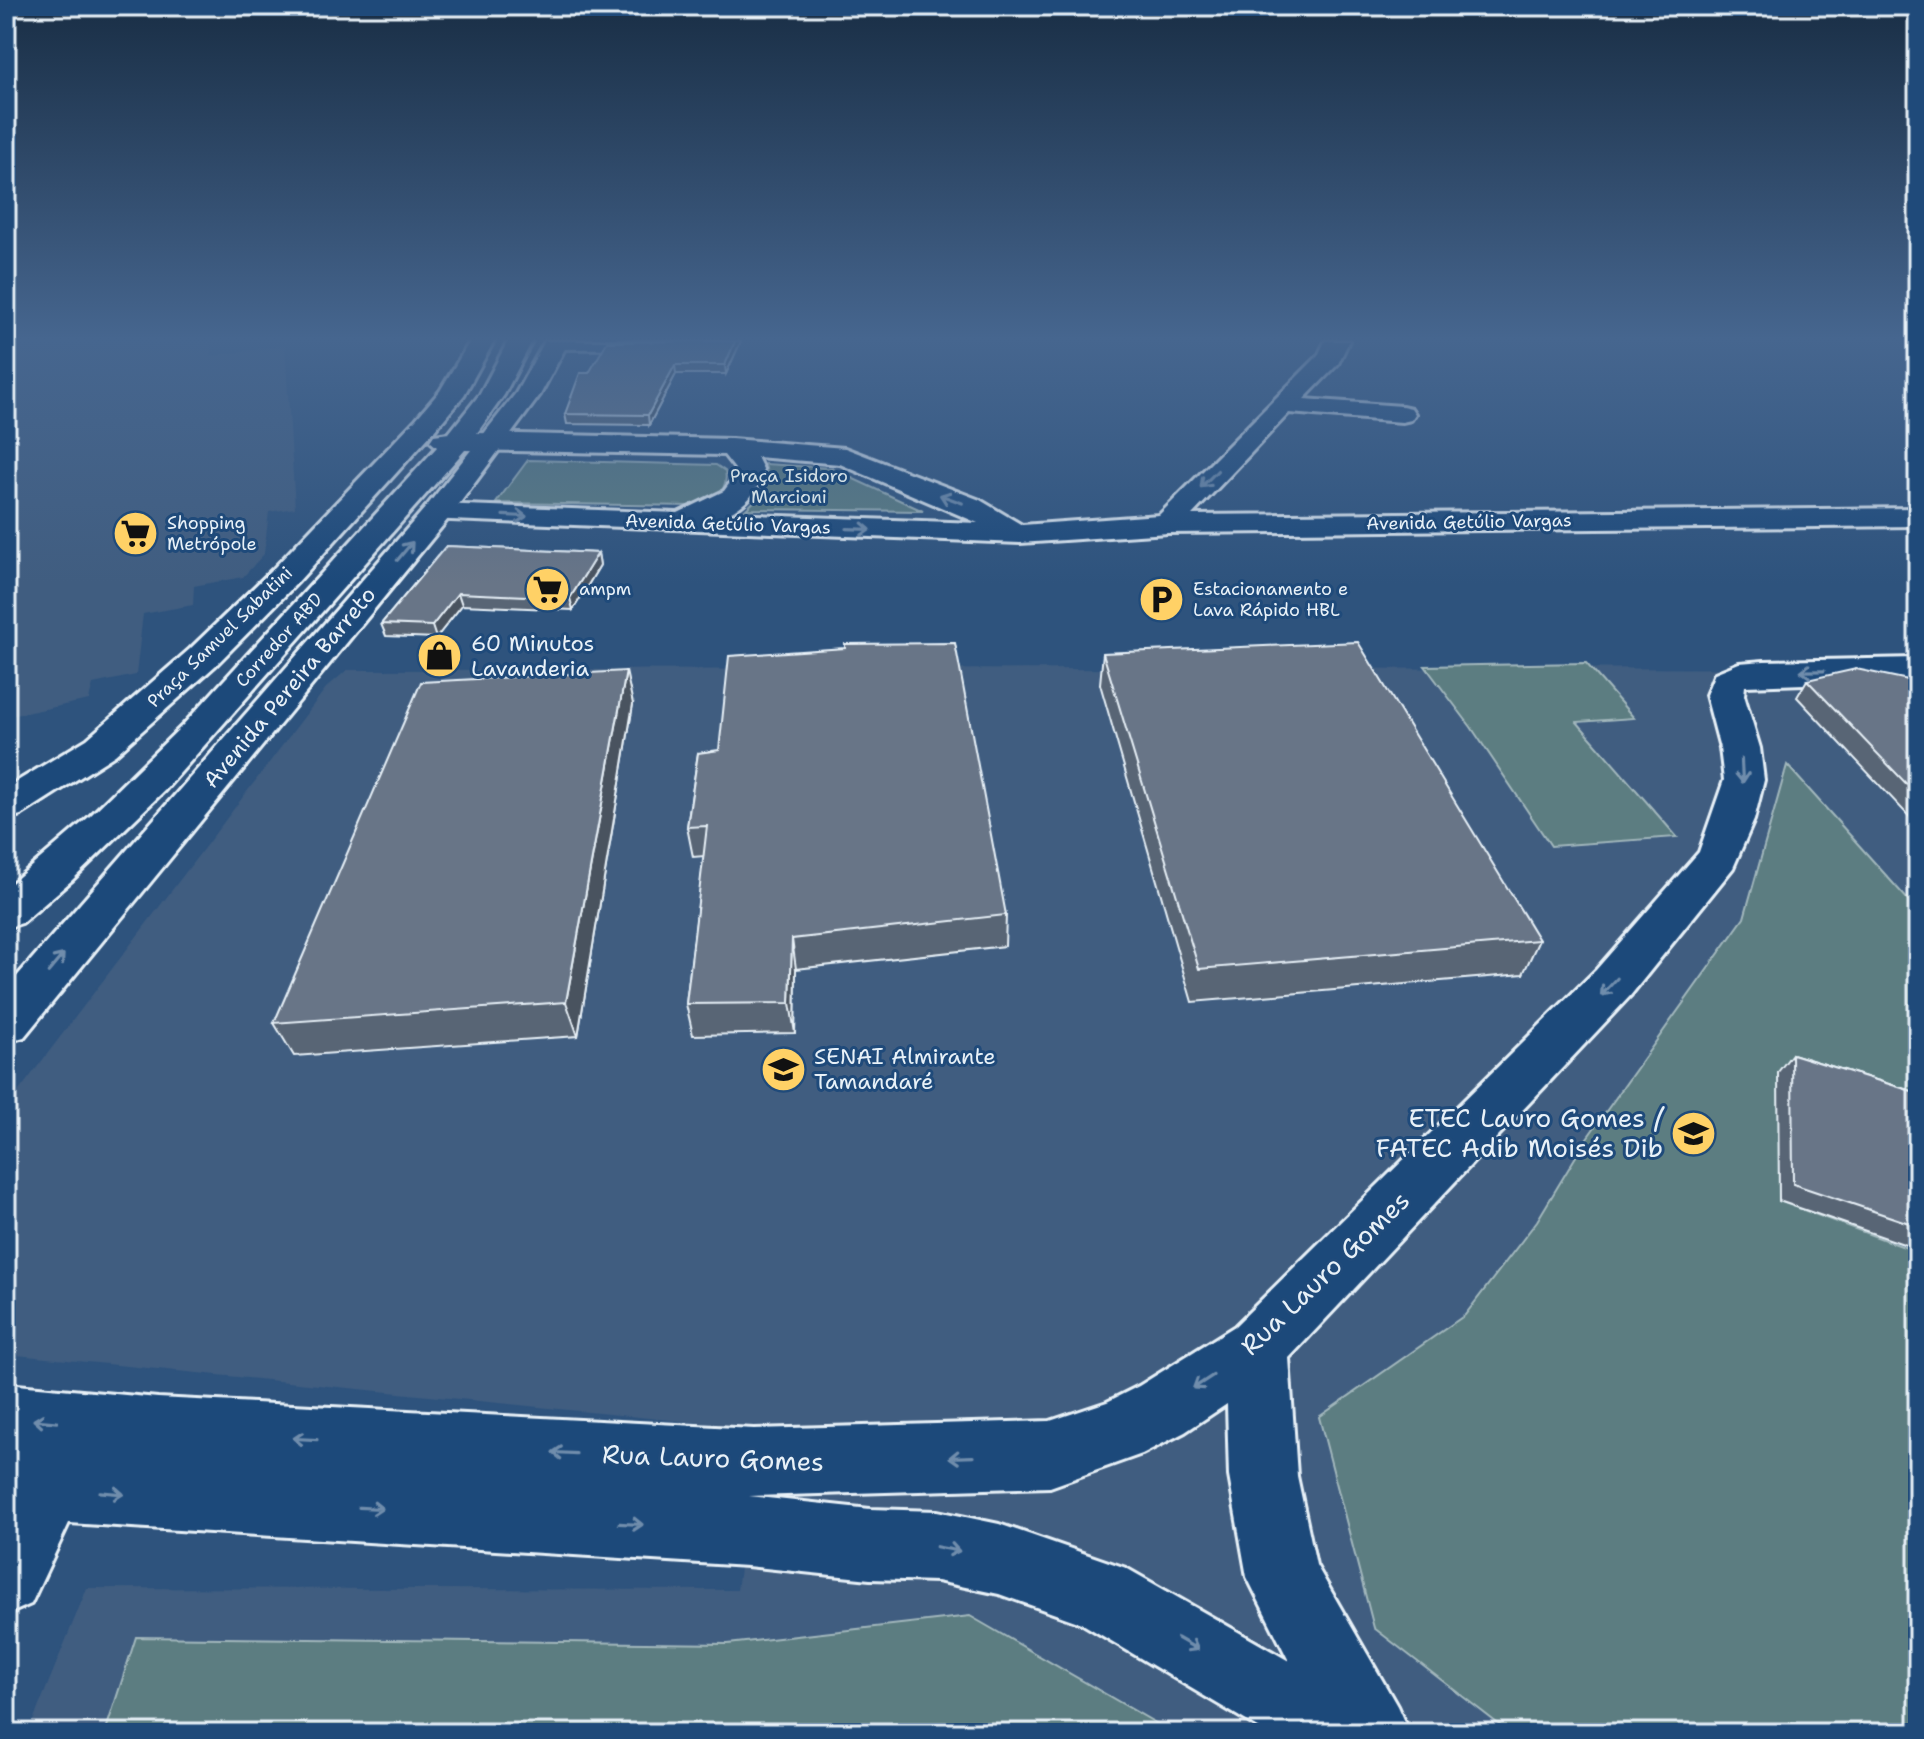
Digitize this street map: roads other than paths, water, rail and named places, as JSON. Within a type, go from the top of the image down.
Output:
[{"type":"street","points":[[411,441],[427,422]]},
{"type":"street","name":"Corredor ABD","points":[[6,912],[132,797],[474,441],[482,422]]},
{"type":"street","name":"Avenida Pereira Barreto","points":[[6,1023],[437,513],[474,441],[496,422]]},
{"type":"street","points":[[1168,524],[1266,422]]},
{"type":"street","points":[[411,441],[731,447],[823,453],[857,459],[969,506],[1020,534]]},
{"type":"street","name":"Praça Samuel Sabatini","points":[[6,806],[101,747],[203,657],[275,586],[411,441]]},
{"type":"street","points":[[677,523],[726,505],[744,487],[749,469],[742,456],[731,447]]},
{"type":"street","name":"Avenida Getúlio Vargas","points":[[437,513],[1020,534],[1168,524],[1918,517]]},
{"type":"street","name":"Rua Lauro Gomes","points":[[6,1417],[158,1431],[754,1463],[1050,1454],[1129,1426],[1162,1409],[1257,1347],[1613,983],[1718,858],[1744,780],[1740,748],[1725,695],[1728,681],[1739,674],[1764,672],[1918,669]]},
{"type":"street","points":[[6,837],[56,794],[101,747]]},
{"type":"street","points":[[1257,1347],[1263,1476],[1283,1577],[1370,1733]]},
{"type":"street","points":[[6,1579],[28,1485],[747,1531],[870,1544],[937,1546],[999,1559],[1100,1594],[1341,1733]]},
{"type":"place","name":"Shopping Metrópole","points":[[136,533]]},
{"type":"place","name":"ampm","points":[[548,589]]},
{"type":"place","name":"Estacionamento e Lava Rápido HBL","points":[[1162,599]]},
{"type":"place","name":"60 Minutos Lavanderia","points":[[440,656]]},
{"type":"place","name":"SENAI Almirante Tamandaré","points":[[783,1069]]},
{"type":"place","name":"ETEC Lauro Gomes / FATEC Adib Moisés Dib","points":[[1694,1133]]},
{"type":"park label","name":"Praça Isidoro Marcioni","points":[[789,486]]}]
